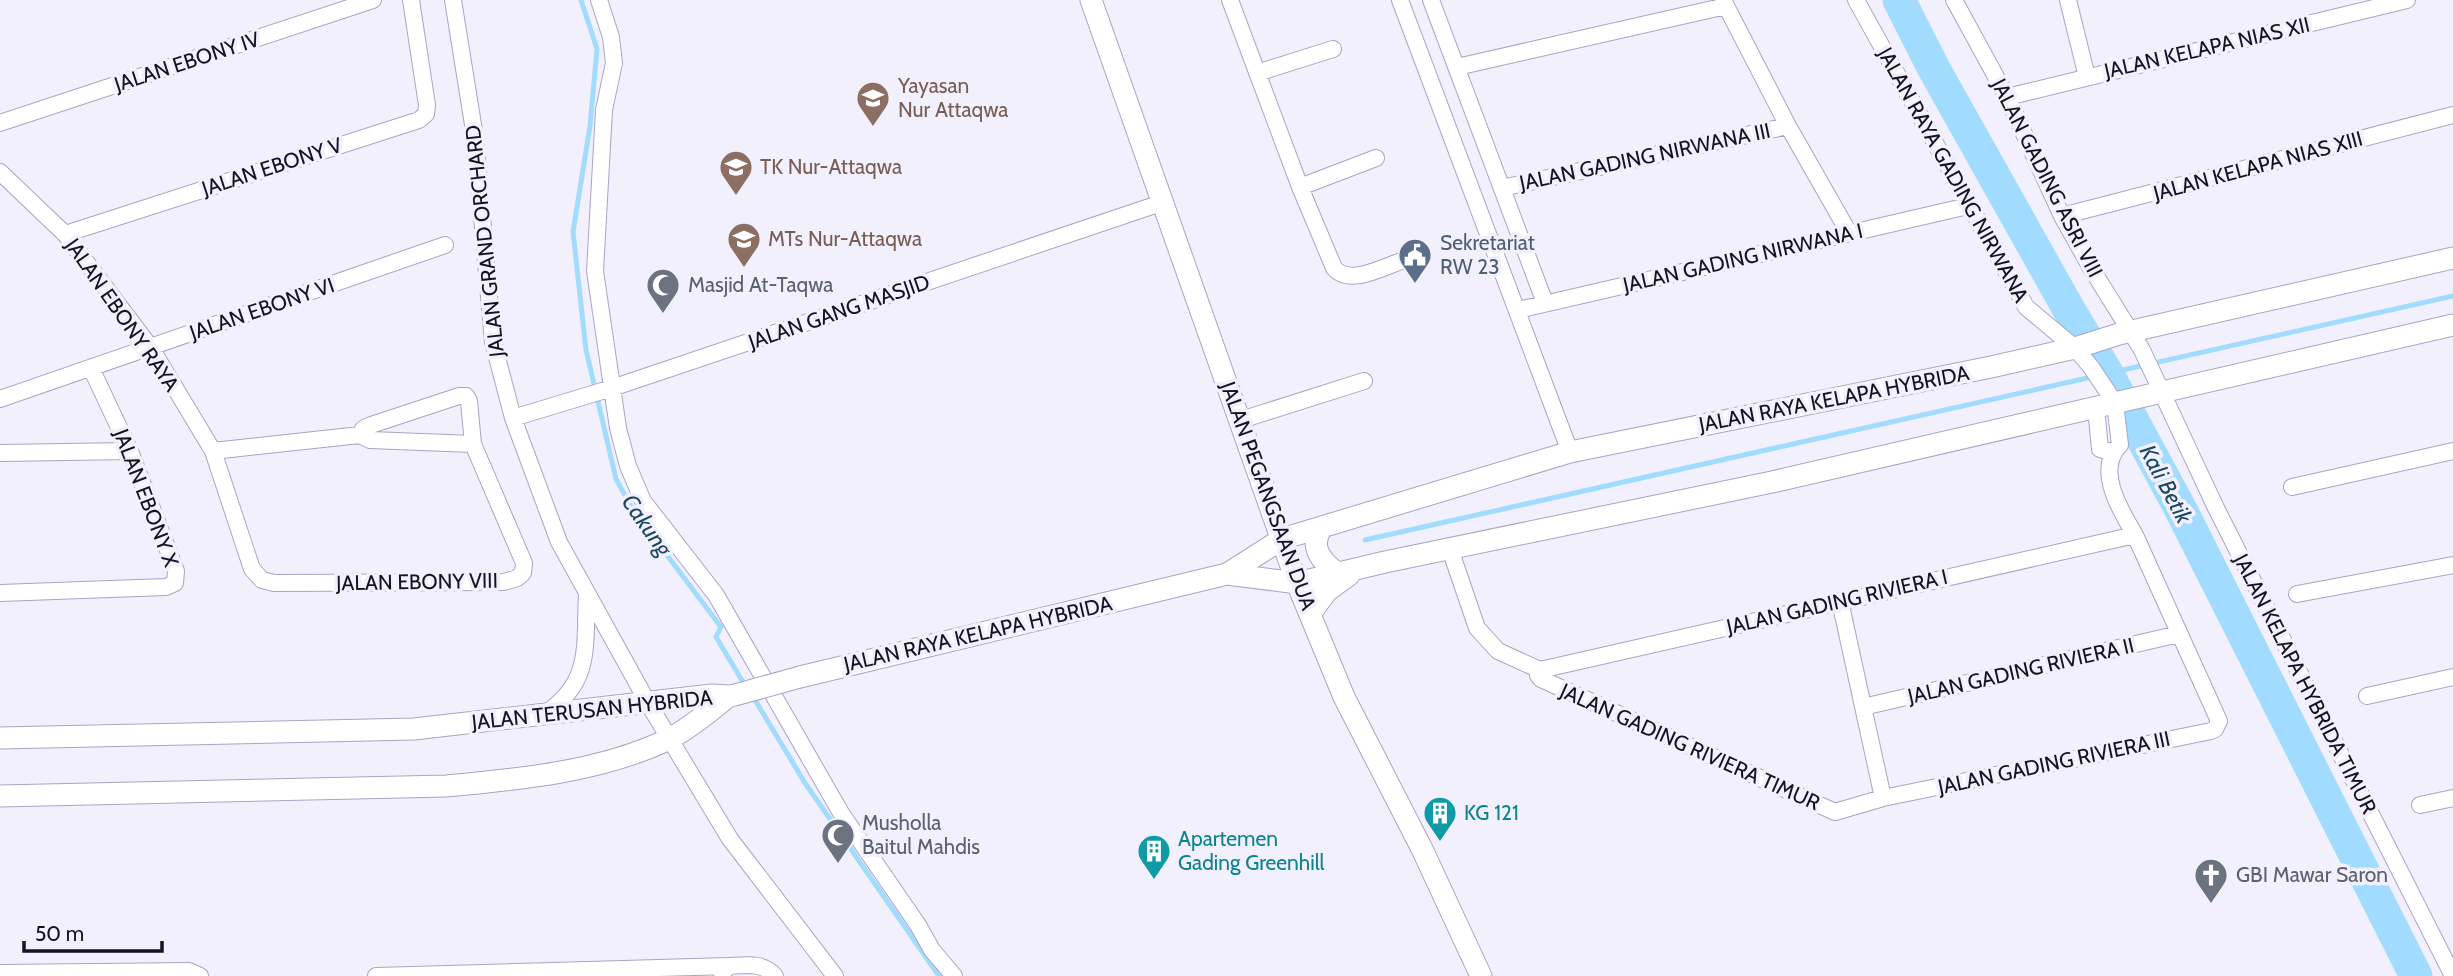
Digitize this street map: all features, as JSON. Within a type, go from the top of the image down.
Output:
[{"type":"main road","name":"JALAN PEGANGSAAN DUA","points":[[1091,0],[1297,583],[1344,697],[1422,849],[1481,976]]},
{"type":"main road","name":"JALAN RAYA KELAPA HYBRIDA","points":[[732,696],[800,677],[1227,574],[1282,539],[1570,452],[1978,370],[2081,346],[2131,339],[2357,278],[2453,258]]},
{"type":"main road","name":"JALAN RAYA KELAPA HYBRIDA","points":[[1227,574],[1297,583],[1772,482],[2108,400],[2155,386],[2453,325]]},
{"type":"main road","points":[[1321,529],[1317,539],[1318,552],[1325,564],[1337,573]]},
{"type":"main road","points":[[1310,614],[1326,591],[1352,573],[1367,567]]},
{"type":"main road","name":"JALAN TERUSAN HYBRIDA","points":[[0,738],[414,729],[712,695],[732,696]]},
{"type":"main road","name":"JALAN TERUSAN HYBRIDA","points":[[0,796],[446,786],[511,780],[627,757],[670,738],[732,696]]},
{"type":"street","name":"JALAN EBONY IV","points":[[0,123],[373,0]]},
{"type":"street","name":"JALAN EBONY V","points":[[65,234],[419,120],[426,114],[427,104],[411,0]]},
{"type":"street","name":"JALAN GRAND ORCHARD","points":[[453,0],[475,137],[493,342],[513,418],[559,542],[648,703],[730,839],[835,976]]},
{"type":"street","points":[[599,0],[611,37],[614,63],[604,110],[596,271],[608,389],[628,466],[643,501],[716,595],[841,813],[918,925],[932,950],[954,976]]},
{"type":"street","points":[[1230,0],[1329,261],[1338,273],[1355,276],[1404,260]]},
{"type":"street","points":[[1399,0],[1570,452]]},
{"type":"street","points":[[1431,0],[1545,303]]},
{"type":"street","name":"JALAN RAYA GADING NIRWANA","points":[[1856,0],[2026,307],[2081,346],[2108,400]]},
{"type":"street","name":"JALAN GADING ASRI VIII","points":[[1954,0],[2007,97],[2062,216],[2155,386]]},
{"type":"street","points":[[2068,0],[2087,77]]},
{"type":"street","name":"JALAN KELAPA NIAS XII","points":[[2007,97],[2407,0]]},
{"type":"street","points":[[1457,67],[1725,3],[1787,126],[1849,233]]},
{"type":"street","points":[[1257,73],[1333,48]]},
{"type":"street","name":"JALAN KELAPA NIAS XIII","points":[[2062,216],[2453,115]]},
{"type":"street","name":"JALAN GADING NIRWANA III","points":[[1502,188],[1787,126]]},
{"type":"street","points":[[1300,187],[1376,158]]},
{"type":"street","name":"JALAN EBONY RAYA","points":[[0,172],[65,234],[151,348],[213,451],[252,569],[262,580],[274,583]]},
{"type":"street","name":"JALAN GANG MASJID","points":[[513,418],[608,389],[1164,202]]},
{"type":"street","name":"JALAN GADING NIRWANA I","points":[[1518,310],[1968,206]]},
{"type":"street","name":"JALAN EBONY VI","points":[[0,399],[445,245]]},
{"type":"street","name":"JALAN EBONY X","points":[[0,593],[166,587],[175,583],[176,571],[130,450],[91,368]]},
{"type":"street","points":[[1241,420],[1364,382]]},
{"type":"street","name":"JALAN KELAPA HYBRIDA TIMUR","points":[[2155,386],[2453,976]]},
{"type":"street","points":[[213,451],[360,435],[370,440],[473,444],[469,401],[466,396],[459,396],[371,425],[363,429],[360,435]]},
{"type":"street","points":[[2108,400],[2120,445],[2112,452],[2109,473],[2112,487],[2121,513],[2134,535],[2179,634]]},
{"type":"street","name":"JALAN EBONY VIII","points":[[274,583],[504,582],[517,578],[523,573],[524,563],[473,444]]},
{"type":"street","points":[[0,453],[130,450]]},
{"type":"street","points":[[2292,487],[2453,451]]},
{"type":"street","name":"JALAN GADING RIVIERA I","points":[[1540,670],[2134,535]]},
{"type":"street","name":"JALAN GADING RIVIERA TIMUR","points":[[1450,549],[1477,628],[1498,651],[1540,670],[1538,675],[1541,679],[1835,812],[1883,798]]},
{"type":"street","points":[[2297,594],[2453,565]]},
{"type":"street","points":[[546,713],[561,702],[581,674],[585,660],[587,595]]},
{"type":"street","points":[[1840,601],[1883,798]]},
{"type":"street","name":"JALAN GADING RIVIERA II","points":[[1863,707],[2179,634]]},
{"type":"street","name":"JALAN GADING RIVIERA III","points":[[1883,798],[2215,729],[2219,721],[2179,634]]},
{"type":"street","points":[[2367,696],[2453,677]]},
{"type":"street","points":[[2420,805],[2453,798]]},
{"type":"street","points":[[376,976],[724,971],[761,966],[768,968],[775,976]]},
{"type":"street","points":[[0,973],[188,971],[200,976]]},
{"type":"waterway","name":"Cakung","points":[[581,0],[597,49],[590,126],[573,232],[586,350],[616,479],[633,510],[721,627],[716,637],[746,687]]},
{"type":"waterway","name":"Kali Betik","points":[[1899,0],[1934,69],[2107,373],[2181,510],[2416,976]]},
{"type":"waterway","points":[[1365,540],[2453,296]]},
{"type":"waterway","name":"Cakung","points":[[752,695],[805,783],[939,976]]},
{"type":"place","name":"Yayasan Nur Attaqwa","points":[[873,128]]},
{"type":"place","name":"TK Nur-Attaqwa","points":[[736,197]]},
{"type":"place","name":"MTs Nur-Attaqwa","points":[[744,269]]},
{"type":"place","name":"Sekretariat RW 23","points":[[1415,285]]},
{"type":"place","name":"Masjid At-Taqwa","points":[[663,315]]},
{"type":"place","name":"KG 121","points":[[1440,843]]},
{"type":"place","name":"Musholla Baitul Mahdis","points":[[838,865]]},
{"type":"place","name":"Apartemen Gading Greenhill","points":[[1154,881]]},
{"type":"place","name":"GBI Mawar Saron","points":[[2211,905]]}]
